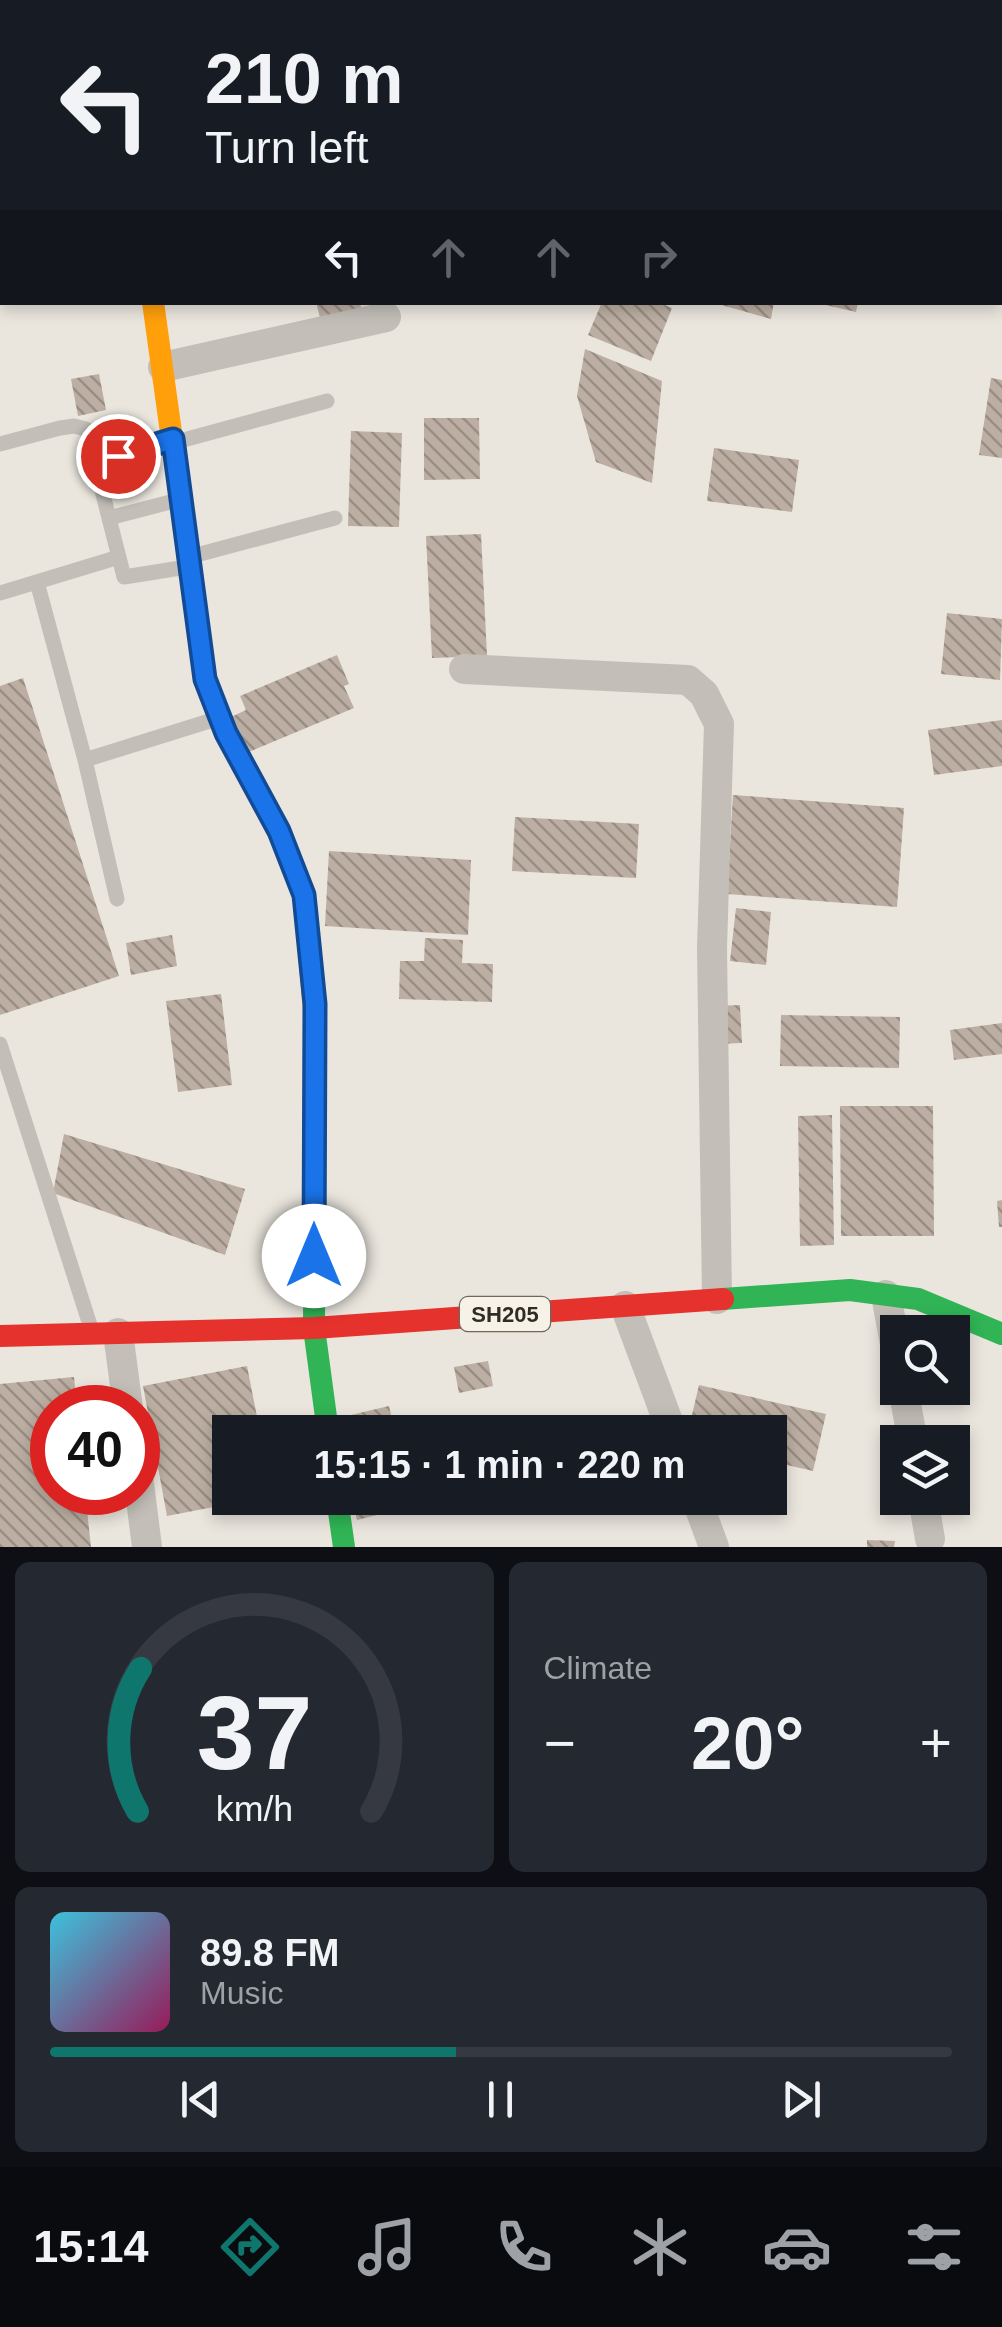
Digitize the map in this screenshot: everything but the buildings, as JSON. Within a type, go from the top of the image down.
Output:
[{"type":"street","points":[[153,305],[205,679],[220,717],[279,831],[304,895],[315,1004],[314,1328],[326,1415]]},
{"type":"street","points":[[162,367],[386,317]]},
{"type":"street","points":[[464,668],[688,680],[704,694],[719,724],[712,948],[717,1300]]},
{"type":"street","name":"SH205","points":[[0,1336],[314,1328],[850,1290],[918,1299],[1002,1334]]},
{"type":"street","points":[[886,1295],[890,1315]]},
{"type":"street","points":[[625,1306],[666,1415]]},
{"type":"street","points":[[106,1333],[121,1385]]},
{"type":"street","points":[[143,1515],[147,1547]]},
{"type":"street","points":[[339,1515],[344,1547]]},
{"type":"street","points":[[702,1515],[714,1547]]},
{"type":"street","points":[[926,1515],[930,1539]]},
{"type":"lane","points":[[327,401],[101,461],[96,467],[124,576],[129,578],[335,518]]},
{"type":"lane","points":[[0,444],[74,426],[86,430],[101,461]]},
{"type":"lane","points":[[109,518],[182,499]]},
{"type":"lane","points":[[0,593],[119,557]]},
{"type":"lane","points":[[37,582],[85,760],[117,900]]},
{"type":"lane","points":[[85,760],[220,717]]},
{"type":"lane","points":[[0,1044],[106,1333]]},
{"type":"traffic: fast","points":[[315,1023],[314,1328],[326,1415]]},
{"type":"traffic: fast","points":[[723,1299],[850,1290],[918,1299],[1002,1334]]},
{"type":"traffic: fast","points":[[339,1515],[344,1547]]},
{"type":"traffic: slow","points":[[153,305],[205,679],[226,733],[279,831],[304,895],[315,1023]]},
{"type":"traffic: jam","points":[[0,1336],[314,1328],[723,1299]]},
{"type":"route","points":[[118,456],[173,439],[205,679],[226,733],[279,831],[304,895],[315,1004],[314,1256]]}]
